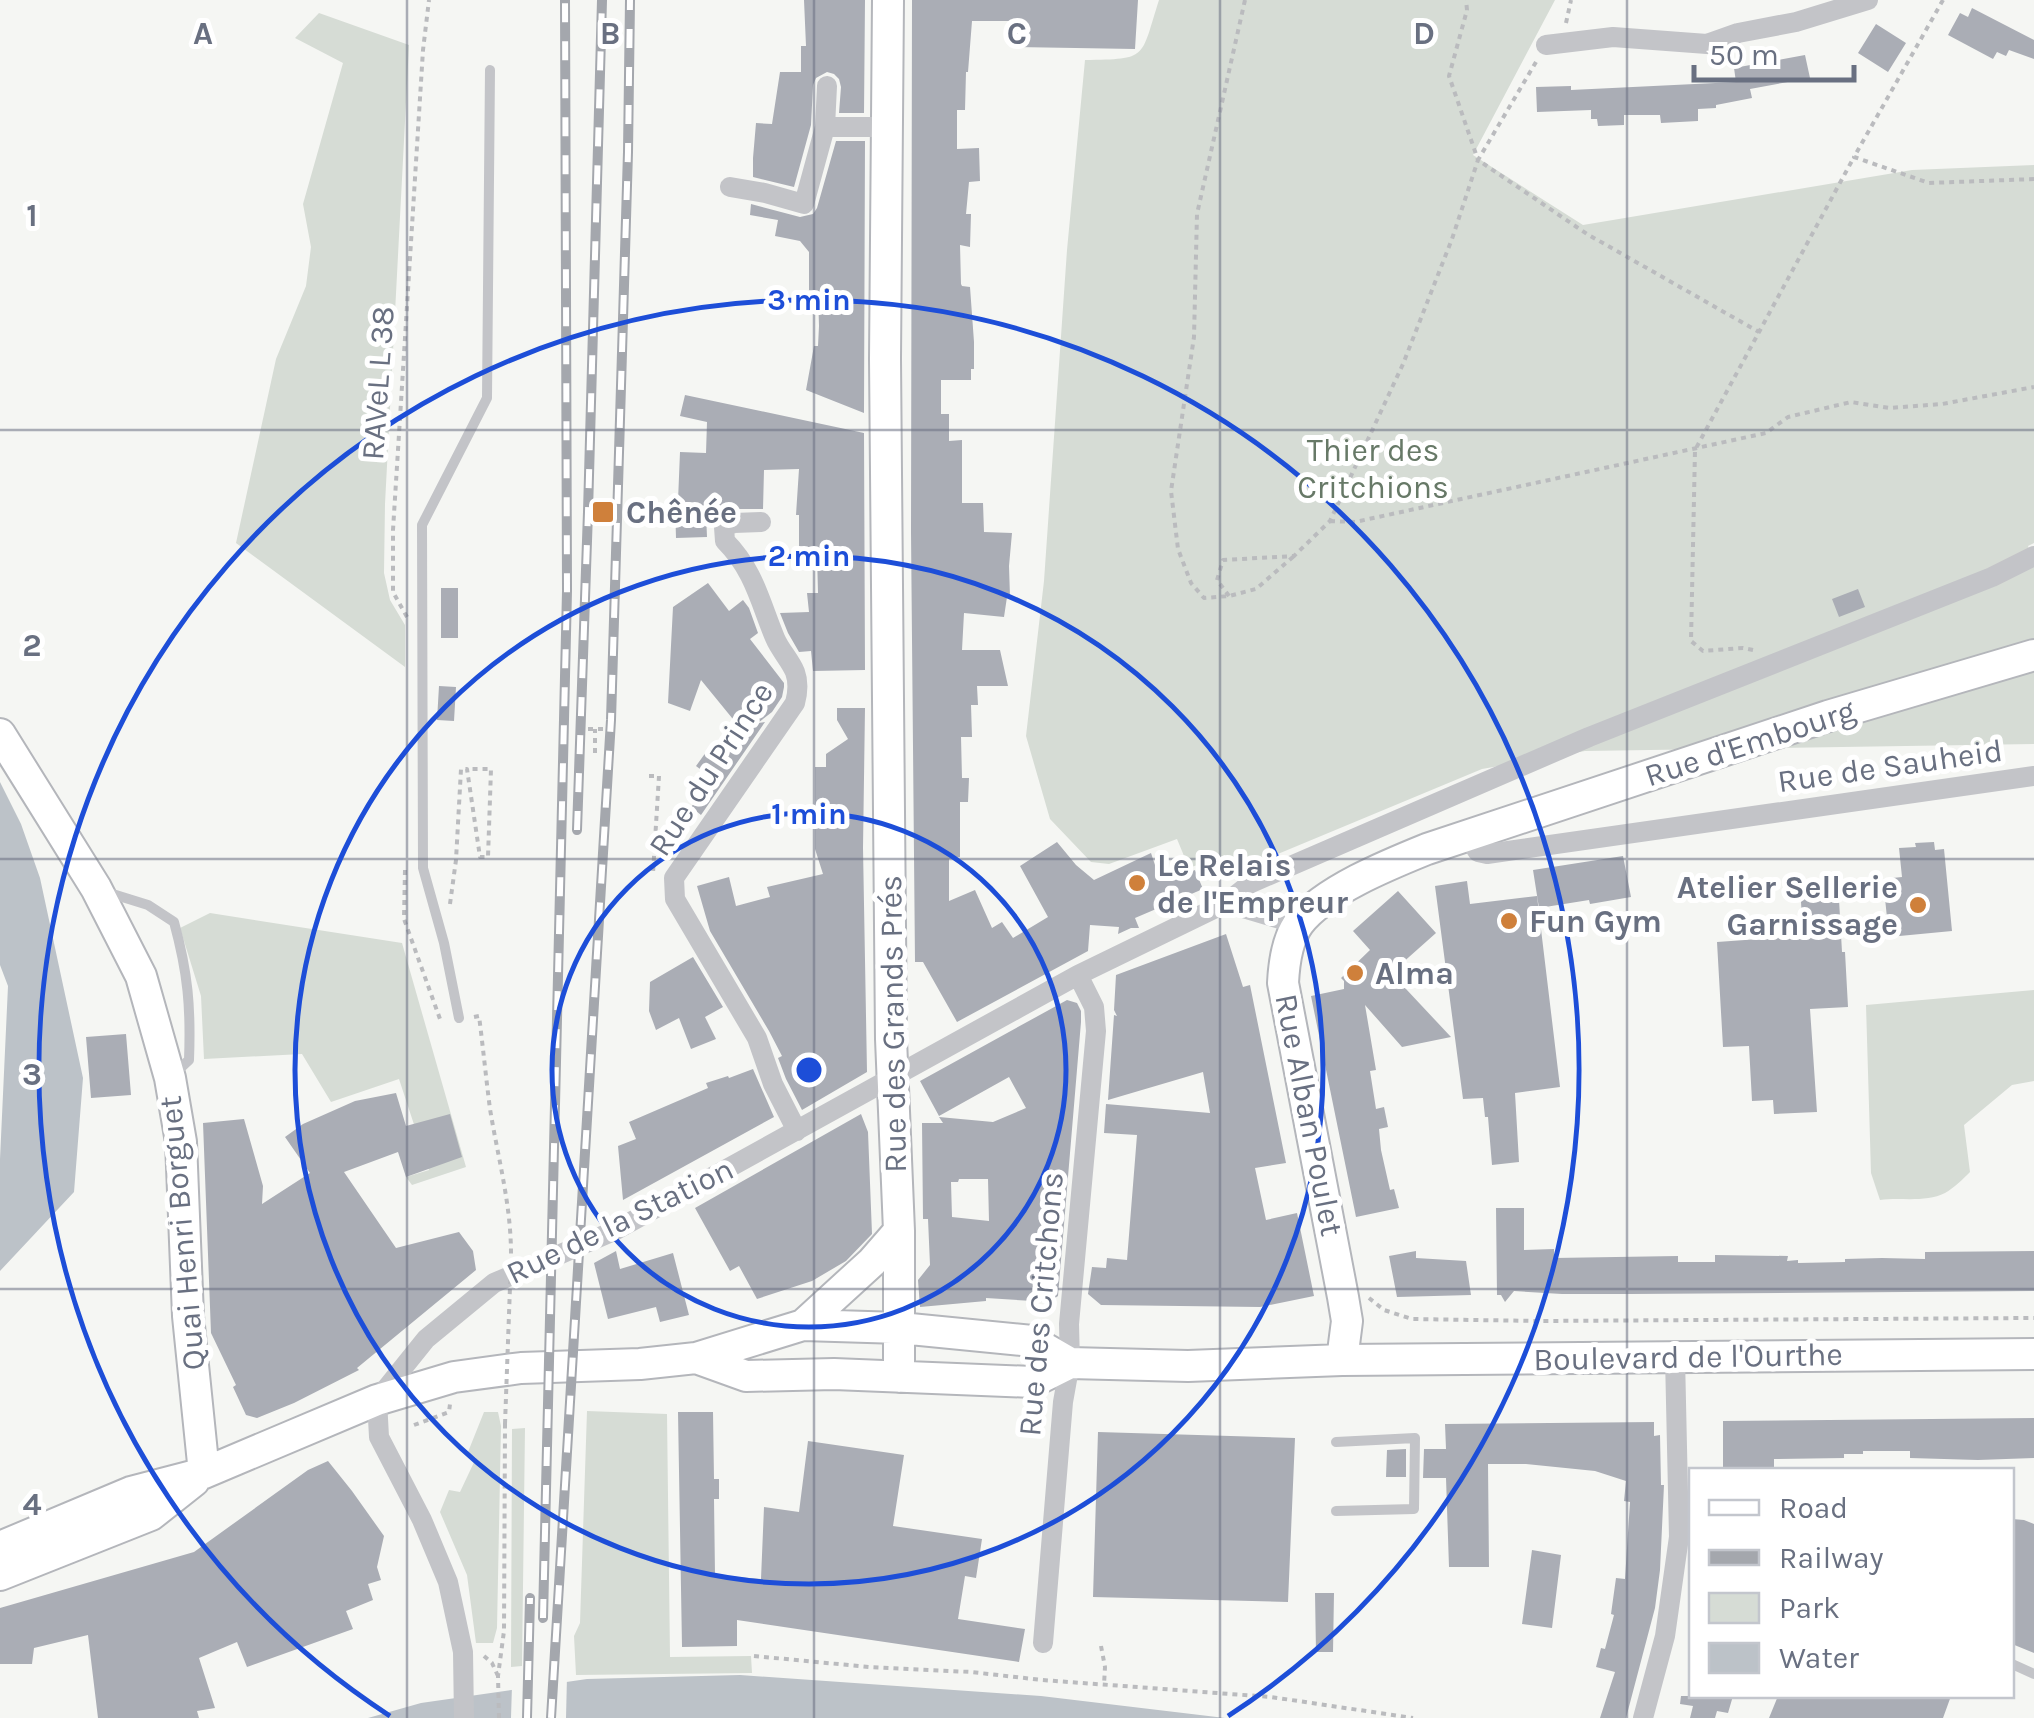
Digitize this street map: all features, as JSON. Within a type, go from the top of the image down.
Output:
[{"type":"main road","name":"Rue des Grands Prés","points":[[888,0],[885,359],[892,1078],[900,1377]]},
{"type":"main road","name":"Rue d'Embourg","points":[[1297,924],[1320,903],[1392,864],[1467,835],[1828,716],[2034,655]]},
{"type":"main road","name":"Quai Henri Borguet","points":[[0,734],[96,888],[141,976],[170,1078],[181,1142],[188,1316],[204,1473]]},
{"type":"main road","name":"Rue Alban Poulet","points":[[1297,924],[1284,958],[1283,983],[1343,1297],[1346,1321],[1342,1360]]},
{"type":"main road","points":[[803,1325],[872,1262],[899,1231]]},
{"type":"main road","points":[[377,1400],[454,1377],[502,1370],[696,1358],[803,1325],[900,1328],[1032,1341],[1070,1363]]},
{"type":"main road","name":"Boulevard de l'Ourthe","points":[[1070,1363],[1188,1366],[1342,1360],[2034,1354]]},
{"type":"main road","points":[[696,1358],[746,1376],[834,1374],[1032,1382],[1070,1363]]},
{"type":"main road","name":"Rue de la Station","points":[[0,1548],[131,1492],[204,1473],[377,1400]]},
{"type":"main road","name":"Rue de la Station","points":[[0,1575],[151,1515],[204,1473]]},
{"type":"street","points":[[1546,44],[1614,37],[1707,44],[1868,0]]},
{"type":"street","points":[[730,187],[804,204],[825,127],[827,86]]},
{"type":"street","points":[[825,127],[888,127]]},
{"type":"street","name":"Rue du Prince","points":[[762,522],[724,527],[725,541],[740,556],[763,602],[776,642],[796,674],[799,690],[795,703],[674,878],[675,899],[757,1038],[796,1131]]},
{"type":"street","points":[[892,1078],[1078,975],[1226,904],[1251,883],[1590,737],[1992,577],[2034,556]]},
{"type":"street","name":"Rue de Sauheid","points":[[1467,835],[1478,852],[1487,854],[2034,776]]},
{"type":"street","points":[[1226,904],[1297,924]]},
{"type":"street","name":"Rue des Critchons","points":[[1043,1643],[1096,1031],[1094,1007],[1078,975]]},
{"type":"street","name":"Rue de la Station","points":[[377,1400],[426,1338],[494,1283],[616,1230],[892,1078]]},
{"type":"street","points":[[1642,1718],[1684,1567],[1679,1537],[1675,1357]]},
{"type":"street","points":[[377,1400],[379,1437],[422,1520],[448,1582],[468,1653],[464,1718]]},
{"type":"lane","points":[[458,1018],[444,943],[422,868],[422,525],[487,398],[490,70]]},
{"type":"lane","points":[[96,888],[148,905],[174,922],[184,959],[190,1012],[188,1060],[170,1078]]},
{"type":"lane","points":[[1336,1442],[1416,1438],[1414,1509],[1336,1511]]},
{"type":"path","name":"RAVeL L 38","points":[[413,628],[393,592],[393,530],[429,0]]},
{"type":"path","points":[[1246,0],[1197,214],[1194,337],[1171,491],[1178,549],[1191,583],[1204,598],[1256,589],[1330,521],[1404,364],[1478,160],[1546,44]]},
{"type":"path","points":[[1466,0],[1467,10],[1449,76],[1478,160],[1587,234],[1759,332]]},
{"type":"path","points":[[1770,665],[1761,652],[1744,648],[1703,652],[1691,641],[1695,450],[1943,0]]},
{"type":"path","points":[[1854,157],[1928,184],[2034,178]]},
{"type":"path","points":[[1330,521],[1355,522],[1695,450],[1766,433],[1788,418],[1850,402],[1889,408],[1942,404],[2034,387]]},
{"type":"path","points":[[1230,596],[1217,580],[1223,560],[1294,556]]},
{"type":"path","points":[[595,753],[592,729],[604,729]]},
{"type":"path","points":[[444,943],[456,860],[461,769],[468,769],[491,769],[488,858],[480,857],[468,769]]},
{"type":"path","points":[[649,776],[658,776],[653,877],[674,878]]},
{"type":"path","points":[[405,896],[404,920],[440,1019],[458,1018]]},
{"type":"path","points":[[479,1016],[511,1225],[504,1631],[498,1718]]},
{"type":"path","points":[[1362,1293],[1384,1310],[1412,1319],[2034,1318]]},
{"type":"path","points":[[414,1425],[449,1412]]},
{"type":"path","points":[[1101,1646],[1104,1685]]},
{"type":"path","points":[[468,1653],[484,1656],[498,1676]]},
{"type":"path","points":[[754,1656],[1271,1698],[1413,1718]]},
{"type":"green space","name":"Thier des Critchions","points":[[1159,0],[1555,0],[1473,155],[1583,225],[1912,170],[2034,165],[2034,543],[2028,546],[2034,564],[2034,744],[1585,751],[1482,769],[1232,873],[1225,855],[1189,868],[1177,839],[1109,864],[1091,862],[1050,819],[1026,736],[1044,581],[1067,250],[1085,60],[1121,59],[1139,52]]},
{"type":"green space","points":[[319,13],[409,45],[384,573],[390,600],[405,625],[405,667],[236,543],[276,359],[306,286],[311,247],[303,204],[343,63],[295,38]]},
{"type":"green space","points":[[210,913],[402,943],[466,1167],[412,1185],[406,1177],[429,1170],[399,1079],[331,1102],[302,1054],[204,1059],[201,996],[180,928]]},
{"type":"green space","points":[[2034,990],[2034,1081],[2012,1085],[1964,1125],[1970,1172],[1938,1196],[1880,1200],[1871,1173],[1866,1005]]},
{"type":"green space","points":[[587,1411],[667,1414],[670,1657],[751,1656],[752,1673],[576,1675],[574,1636],[580,1623]]},
{"type":"green space","points":[[484,1412],[498,1412],[501,1426],[497,1628],[493,1643],[476,1643],[467,1575],[440,1512],[449,1490],[460,1492],[476,1458],[468,1452]]},
{"type":"green space","points":[[525,1428],[522,1666],[511,1667],[512,1429]]},
{"type":"water","points":[[0,782],[21,824],[40,878],[83,1078],[74,1192],[0,1271],[0,1159],[8,986],[0,965]]},
{"type":"water","points":[[740,1675],[1041,1696],[1225,1718],[368,1718],[421,1703],[587,1679]]},
{"type":"pier","points":[[567,1676],[566,1718],[511,1718],[512,1685]]},
{"type":"building","points":[[804,0],[865,0],[864,113],[839,113],[839,79],[827,72],[816,78],[811,125],[794,187],[753,177],[753,158],[756,123],[772,124],[780,72],[801,72],[801,46],[806,46]]},
{"type":"building","points":[[912,0],[1138,0],[1135,49],[1011,47],[1011,21],[972,21],[965,110],[957,110],[957,149],[979,148],[980,181],[969,182],[966,214],[971,214],[970,247],[960,245],[961,284],[970,287],[974,369],[971,380],[941,380],[941,414],[949,414],[949,441],[962,440],[962,503],[983,503],[984,532],[1012,533],[1010,597],[1004,617],[964,613],[962,650],[1000,650],[1008,686],[977,686],[978,705],[971,705],[972,737],[961,737],[962,778],[969,778],[968,802],[960,802],[960,857],[949,859],[949,901],[975,890],[992,928],[1002,922],[1013,938],[1048,917],[1020,866],[1057,842],[1094,880],[1151,853],[1159,877],[1177,870],[1180,876],[1195,870],[1203,889],[1135,918],[1139,928],[1118,934],[1119,927],[1090,925],[1088,951],[957,1022],[923,962],[915,962]]},
{"type":"building","points":[[1972,8],[2034,40],[2034,59],[2009,50],[2006,56],[1997,52],[1993,59],[1948,35],[1960,13],[1968,17]]},
{"type":"building","points":[[1876,24],[1906,43],[1888,72],[1858,53]]},
{"type":"building","points":[[1805,55],[1810,78],[1750,89],[1752,98],[1698,109],[1698,121],[1661,123],[1660,115],[1624,115],[1624,125],[1598,126],[1597,119],[1591,119],[1591,110],[1537,112],[1536,87],[1571,86],[1571,90],[1736,82],[1734,68]]},
{"type":"building","points":[[836,141],[865,141],[864,413],[806,390],[814,346],[818,346],[819,326],[818,293],[809,290],[809,252],[800,241],[775,236],[778,220],[750,215],[751,204],[800,217],[813,214]]},
{"type":"building","points":[[685,395],[864,433],[865,670],[813,671],[811,651],[799,652],[780,613],[809,612],[807,593],[818,593],[817,555],[799,555],[799,469],[764,470],[763,509],[706,513],[707,537],[676,538],[680,452],[706,453],[707,422],[680,416]]},
{"type":"building","points":[[708,583],[729,611],[743,600],[749,608],[758,633],[750,639],[784,687],[782,697],[758,723],[765,722],[701,815],[691,807],[696,801],[686,794],[704,772],[696,766],[709,748],[720,756],[741,729],[701,680],[690,711],[668,703],[673,607]]},
{"type":"building","points":[[441,588],[458,588],[458,638],[441,638]]},
{"type":"building","points":[[1858,589],[1865,607],[1839,617],[1832,599]]},
{"type":"building","points":[[439,686],[456,687],[454,721],[437,720]]},
{"type":"building","points":[[837,708],[865,708],[867,1072],[802,1110],[778,1058],[782,1056],[710,931],[697,886],[729,877],[736,906],[770,897],[767,887],[823,874],[815,849],[815,767],[826,767],[826,754],[848,739],[837,720]]},
{"type":"building","name":"Atelier Sellerie Garnissage","points":[[1934,842],[1935,850],[1944,849],[1952,931],[1889,937],[1883,879],[1902,877],[1899,848]]},
{"type":"building","points":[[1623,856],[1631,897],[1539,908],[1533,870]]},
{"type":"building","points":[[1467,881],[1470,904],[1537,896],[1560,1087],[1515,1093],[1519,1162],[1492,1165],[1483,1098],[1463,1099],[1435,886]]},
{"type":"building","points":[[1838,882],[1848,1007],[1810,1009],[1817,1112],[1774,1114],[1773,1100],[1752,1101],[1749,1046],[1723,1047],[1717,942],[1803,936],[1800,885]]},
{"type":"building","points":[[1398,891],[1436,933],[1391,973],[1451,1037],[1402,1047],[1365,1005],[1376,1070],[1370,1071],[1376,1109],[1384,1107],[1388,1127],[1379,1129],[1381,1150],[1390,1190],[1394,1189],[1399,1208],[1356,1217],[1311,996],[1344,989],[1341,978],[1370,950],[1353,931]]},
{"type":"building","points":[[1226,934],[1243,987],[1250,985],[1286,1163],[1255,1168],[1266,1220],[1297,1213],[1314,1296],[1260,1307],[1101,1305],[1088,1294],[1092,1267],[1106,1268],[1107,1258],[1127,1260],[1137,1135],[1104,1133],[1106,1104],[1210,1113],[1203,1072],[1108,1100],[1114,1015],[1117,1016],[1116,975]]},
{"type":"building","points":[[693,957],[723,1007],[705,1017],[716,1039],[691,1049],[679,1018],[656,1030],[649,1011],[650,982]]},
{"type":"building","points":[[1067,1000],[1077,1003],[1081,1022],[1058,1296],[1049,1302],[986,1298],[920,1307],[918,1280],[930,1265],[928,1219],[923,1219],[922,1123],[943,1123],[939,1117],[993,1122],[1026,1108],[1009,1077],[939,1116],[920,1081]],"holes":[[[988,1179],[989,1221],[952,1217],[951,1182]]]},
{"type":"building","points":[[126,1034],[131,1095],[91,1098],[86,1037]]},
{"type":"building","points":[[753,1069],[774,1117],[623,1200],[618,1146],[636,1139],[629,1122],[708,1088],[706,1083]]},
{"type":"building","points":[[396,1093],[406,1126],[450,1114],[462,1157],[406,1177],[398,1152],[344,1172],[396,1248],[459,1232],[473,1251],[476,1270],[359,1370],[257,1418],[246,1415],[211,1333],[203,1123],[244,1119],[263,1186],[262,1204],[310,1173],[285,1137],[303,1124],[355,1101]]},
{"type":"building","points":[[861,1114],[868,1132],[872,1234],[846,1261],[812,1281],[757,1299],[739,1266],[730,1271],[695,1208]]},
{"type":"building","points":[[1496,1208],[1524,1208],[1524,1250],[1554,1249],[1554,1258],[1678,1256],[1678,1262],[1715,1262],[1715,1255],[1788,1256],[1787,1261],[1798,1263],[1925,1259],[1925,1252],[2034,1251],[2034,1291],[1514,1291],[1505,1302],[1497,1295]]},
{"type":"building","points":[[616,1251],[620,1269],[673,1253],[689,1315],[660,1322],[656,1307],[608,1319],[594,1263]]},
{"type":"building","points":[[1416,1251],[1416,1258],[1466,1261],[1471,1295],[1397,1297],[1389,1256]]},
{"type":"building","points":[[678,1412],[713,1412],[714,1479],[719,1479],[719,1499],[714,1499],[715,1575],[761,1579],[764,1507],[799,1512],[808,1441],[904,1455],[893,1526],[982,1539],[976,1578],[965,1576],[958,1619],[1025,1629],[1019,1662],[737,1620],[737,1646],[682,1647]]},
{"type":"building","points":[[2034,1418],[2034,1458],[1910,1458],[1910,1451],[1863,1451],[1844,1454],[1844,1458],[1774,1459],[1774,1468],[1723,1468],[1723,1421]]},
{"type":"building","points":[[1654,1422],[1654,1436],[1660,1435],[1664,1485],[1655,1608],[1626,1718],[1600,1718],[1615,1672],[1596,1667],[1614,1615],[1611,1614],[1616,1578],[1625,1579],[1630,1502],[1624,1501],[1626,1481],[1595,1471],[1488,1464],[1489,1567],[1449,1567],[1446,1478],[1423,1478],[1424,1449],[1446,1449],[1445,1424]]},
{"type":"building","points":[[1098,1432],[1295,1438],[1288,1602],[1093,1597]]},
{"type":"building","points":[[1406,1449],[1406,1477],[1386,1477],[1387,1450]]},
{"type":"building","points":[[328,1461],[384,1536],[377,1567],[381,1580],[368,1584],[373,1600],[346,1611],[353,1629],[247,1667],[237,1642],[199,1658],[215,1708],[197,1711],[199,1718],[98,1718],[88,1635],[34,1648],[32,1664],[0,1664],[0,1608],[194,1552],[308,1470]]},
{"type":"building","points":[[2014,1519],[2034,1524],[2034,1653],[2014,1645]]},
{"type":"building","points":[[1532,1550],[1561,1555],[1552,1628],[1522,1624]]},
{"type":"building","points":[[1315,1593],[1334,1593],[1333,1652],[1316,1652]]},
{"type":"building","points":[[1681,1696],[1732,1698],[1728,1713],[1717,1711],[1715,1718],[1690,1718],[1693,1706],[1680,1704]]},
{"type":"building","points":[[1777,1698],[1950,1698],[1943,1718],[1769,1718]]},
{"type":"railway","points":[[543,1618],[567,591],[565,0]]},
{"type":"railway","points":[[577,830],[602,0]]},
{"type":"railway","points":[[551,1718],[611,720],[630,0]]},
{"type":"railway","points":[[527,1718],[530,1598]]},
{"type":"place","name":"Chênée","points":[[603,512]]},
{"type":"place","name":"Le Relais de l'Empreur","points":[[1137,883]]},
{"type":"place","name":"Atelier Sellerie Garnissage","points":[[1918,905]]},
{"type":"place","name":"Fun Gym","points":[[1509,921]]},
{"type":"place","name":"Alma","points":[[1355,973]]}]
